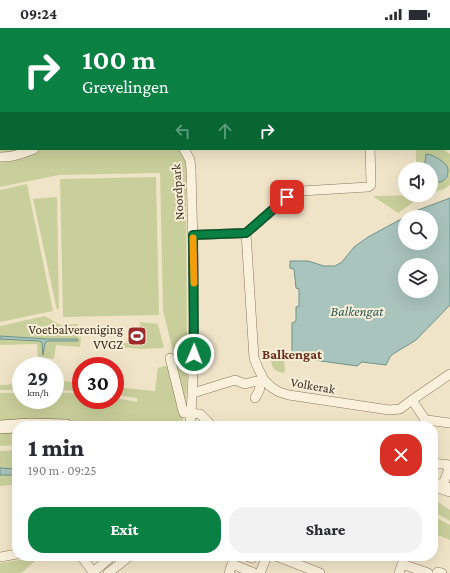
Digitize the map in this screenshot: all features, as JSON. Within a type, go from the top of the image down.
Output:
[{"type":"main road","points":[[0,427],[12,426]]},
{"type":"street","points":[[0,157],[31,150]]},
{"type":"street","name":"Noordpark","points":[[185,150],[190,160],[191,169],[193,235],[194,341],[193,393],[190,421]]},
{"type":"street","points":[[193,235],[246,233],[294,192],[368,187],[371,185],[370,150]]},
{"type":"street","name":"Volkerak","points":[[246,233],[254,358],[261,375],[271,387],[289,395],[390,410],[400,409],[450,374]]},
{"type":"street","points":[[170,358],[183,412],[200,414],[207,421]]},
{"type":"street","points":[[193,393],[235,380],[245,384],[256,381],[260,383],[260,390],[255,398]]},
{"type":"street","points":[[412,400],[424,418],[435,421]]},
{"type":"street","points":[[438,421],[450,423]]},
{"type":"street","points":[[438,464],[450,466],[442,487]]},
{"type":"street","points":[[0,557],[12,555]]},
{"type":"street","points":[[85,561],[93,572],[106,561]]},
{"type":"street","points":[[108,573],[124,561]]},
{"type":"street","points":[[260,573],[265,561]]},
{"type":"street","points":[[289,561],[320,573]]},
{"type":"street","points":[[232,564],[254,573]]},
{"type":"street","points":[[399,573],[402,564],[428,573]]},
{"type":"street","points":[[437,573],[442,573]]},
{"type":"green space","points":[[0,150],[182,150],[188,171],[186,171],[186,402],[163,310],[160,173],[59,175],[0,187]]},
{"type":"green space","points":[[416,150],[444,150],[450,154],[450,185],[438,191],[438,182],[443,181],[438,174],[438,162],[429,162],[425,157],[425,162],[416,162]]},
{"type":"green space","points":[[156,177],[159,315],[63,317],[60,179]]},
{"type":"green space","points":[[27,184],[53,311],[0,322],[0,190]]},
{"type":"green space","points":[[374,196],[398,196],[398,202],[413,202],[402,210],[398,210],[398,213]]},
{"type":"green space","points":[[57,197],[59,308],[57,310],[33,199]]},
{"type":"green space","points":[[45,316],[60,325],[78,324],[78,337],[81,337],[80,347],[56,345],[54,357],[38,357],[37,344],[0,345],[0,326]]},
{"type":"green space","points":[[140,322],[158,324],[164,348],[141,349],[109,346],[109,343],[141,343]]},
{"type":"green space","points":[[276,358],[280,358],[284,361],[284,373],[273,368],[271,361]]},
{"type":"green space","points":[[168,365],[177,404],[183,421],[0,421],[0,393],[12,393],[12,409],[64,409],[64,393],[72,393],[72,409],[124,409],[124,400],[137,402],[137,398],[124,396],[124,388],[155,391],[158,368]]},
{"type":"green space","points":[[64,381],[72,382],[72,391],[64,390]]},
{"type":"green space","points":[[12,384],[12,390],[0,390],[0,385]]},
{"type":"green space","points":[[12,430],[12,445],[0,446],[0,431]]},
{"type":"green space","points":[[12,450],[12,469],[0,468],[0,451]]},
{"type":"green space","points":[[0,475],[12,475],[12,485],[0,486]]},
{"type":"green space","points":[[438,502],[450,510],[450,521],[438,514]]},
{"type":"green space","points":[[438,519],[450,525],[450,540],[438,535]]},
{"type":"green space","points":[[13,561],[35,561],[21,573],[0,573],[0,563]]},
{"type":"water","points":[[426,154],[442,161],[447,166],[447,177],[443,181],[438,182],[438,162],[425,162]]},
{"type":"water","name":"Balkengat","points":[[450,198],[450,305],[416,340],[393,354],[386,365],[362,362],[357,366],[292,357],[292,323],[296,321],[296,307],[299,306],[299,289],[296,288],[294,269],[290,268],[290,261],[308,261],[324,266],[335,266],[342,262],[354,247],[368,237],[398,221],[398,250],[438,250],[438,210],[418,210]]},
{"type":"water","points":[[0,336],[77,339],[78,341],[48,341],[45,343],[43,355],[42,343],[40,341],[0,339]]},
{"type":"water","points":[[0,468],[12,469],[12,475],[0,475]]},
{"type":"slow traffic","points":[[193,238],[194,283]]},
{"type":"place","name":"Voetbalvereniging VVGZ","points":[[137,336]]},
{"type":"district","name":"Balkengat","points":[[292,354]]},
{"type":"route","points":[[194,354],[193,235],[246,233],[287,197]]}]
